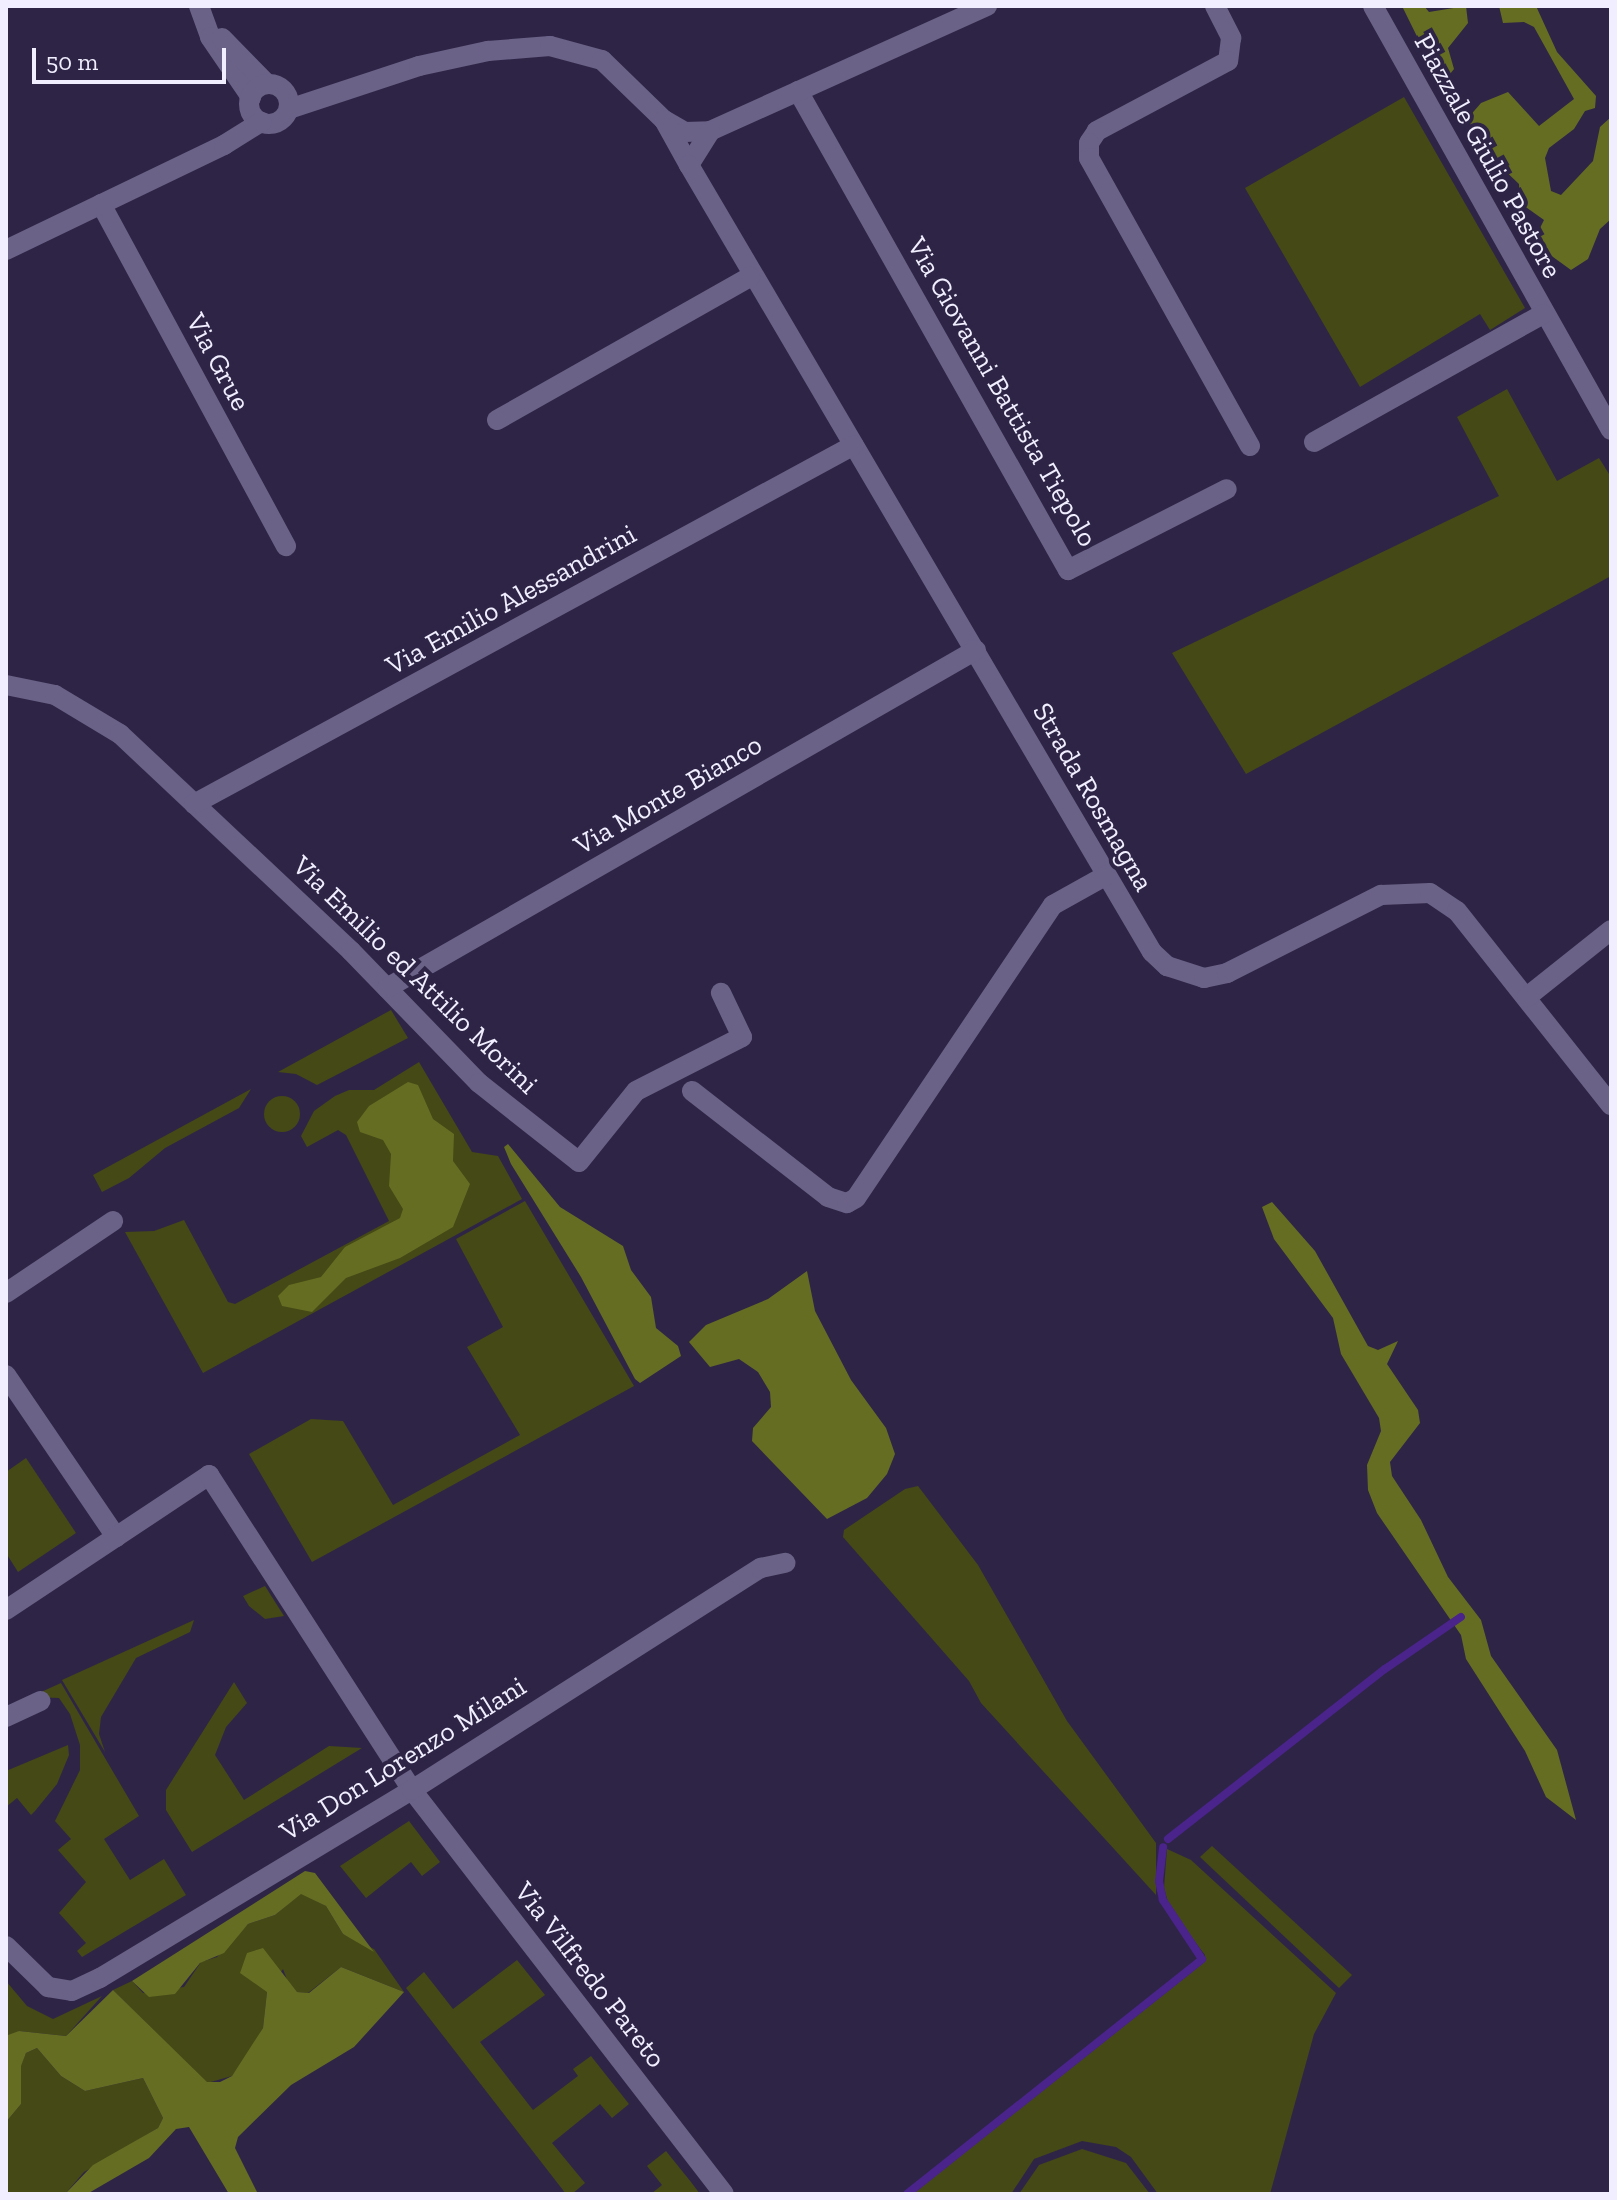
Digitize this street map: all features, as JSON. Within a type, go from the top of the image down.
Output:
[{"type":"street","points":[[199,6],[210,37],[281,120],[289,109],[345,87]]},
{"type":"street","points":[[6,250],[224,145],[262,100],[345,87],[488,51],[550,46],[602,60],[664,120],[685,132],[710,131],[987,6]]},
{"type":"street","points":[[1215,6],[1231,38],[1228,61],[1097,131],[1089,143],[1089,158],[1250,446]]},
{"type":"street","name":"Piazzale Giulio Pastore","points":[[1314,442],[1543,314],[1373,6]]},
{"type":"street","name":"Via Giovanni Battista Tiepolo","points":[[798,91],[1068,570],[1227,489]]},
{"type":"street","points":[[262,100],[289,109]]},
{"type":"street","name":"Strada Rosmagna","points":[[664,120],[750,277],[854,445],[1152,952],[1187,976],[1227,973],[1381,895],[1430,893],[1457,911],[1611,1105]]},
{"type":"street","points":[[689,165],[710,131]]},
{"type":"street","name":"Via Grue","points":[[101,204],[286,546]]},
{"type":"street","points":[[497,420],[750,277]]},
{"type":"street","points":[[1543,314],[1611,430]]},
{"type":"street","name":"Via Emilio Alessandrini","points":[[194,804],[854,445]]},
{"type":"street","name":"Via Monte Bianco","points":[[387,988],[976,650]]},
{"type":"street","name":"Via Emilio ed Attilio Morini","points":[[6,685],[55,695],[88,711],[194,804],[387,988],[479,1083],[579,1162],[636,1091],[742,1037],[721,993]]},
{"type":"street","points":[[692,1091],[828,1197],[847,1203],[856,1198],[1053,905],[1105,876]]},
{"type":"street","points":[[1527,997],[1611,930]]},
{"type":"street","points":[[6,1293],[113,1221]]},
{"type":"street","points":[[6,1375],[116,1537],[6,1610]]},
{"type":"street","name":"Via Vilfredo Pareto","points":[[116,1537],[209,1475],[412,1790],[724,2194]]},
{"type":"street","name":"Via Don Lorenzo Milani","points":[[6,1946],[48,1987],[72,1991],[100,1978],[412,1790],[761,1568],[785,1563]]},
{"type":"street","points":[[6,1717],[41,1701]]},
{"type":"green space","points":[[1402,6],[1424,6],[1429,12],[1466,6],[1468,23],[1448,48],[1454,69],[1446,79],[1435,73]]},
{"type":"green space","points":[[1499,6],[1536,6],[1557,52],[1596,96],[1595,108],[1585,111],[1574,129],[1549,148],[1545,158],[1551,191],[1561,195],[1593,161],[1600,127],[1611,117],[1611,219],[1600,229],[1588,259],[1571,270],[1542,249],[1538,232],[1544,220],[1520,203],[1519,184],[1478,145],[1468,118],[1481,103],[1508,92],[1539,126],[1574,99],[1534,27],[1524,22],[1503,23]]},
{"type":"green space","points":[[1404,97],[1525,308],[1490,330],[1480,314],[1360,387],[1245,188]]},
{"type":"green space","points":[[1507,389],[1557,481],[1599,458],[1611,477],[1611,576],[1246,774],[1172,653],[1499,496],[1457,417]]},
{"type":"green space","points":[[391,1010],[408,1038],[317,1085],[296,1074],[278,1072]]},
{"type":"green space","points":[[419,1062],[472,1152],[498,1156],[522,1199],[203,1373],[125,1232],[154,1231],[184,1220],[228,1302],[235,1304],[389,1221],[346,1135],[338,1130],[307,1147],[301,1136],[314,1111],[335,1096],[349,1090],[374,1090]]},
{"type":"green space","points":[[408,1082],[418,1085],[433,1119],[454,1134],[453,1161],[470,1184],[453,1227],[400,1258],[346,1278],[312,1312],[282,1306],[278,1296],[289,1285],[321,1277],[345,1247],[400,1218],[403,1209],[389,1186],[391,1154],[383,1140],[360,1132],[357,1122],[369,1106]]},
{"type":"green space","points":[[251,1089],[239,1108],[165,1148],[129,1178],[102,1192],[93,1175]]},
{"type":"green space","points":[[282,1096],[294,1102],[300,1114],[294,1126],[282,1132],[270,1126],[264,1114],[270,1102]]},
{"type":"green space","points":[[508,1144],[560,1207],[623,1246],[631,1270],[651,1297],[656,1328],[678,1346],[681,1356],[640,1383],[635,1379],[581,1277],[511,1164],[504,1147]]},
{"type":"green space","points":[[525,1201],[634,1386],[312,1562],[249,1454],[311,1419],[343,1421],[393,1505],[520,1435],[467,1347],[503,1327],[456,1239]]},
{"type":"green space","points":[[1272,1202],[1315,1251],[1368,1346],[1378,1350],[1398,1341],[1387,1364],[1418,1410],[1420,1423],[1390,1462],[1392,1476],[1421,1520],[1448,1577],[1481,1620],[1491,1656],[1557,1750],[1576,1820],[1546,1797],[1525,1751],[1466,1659],[1461,1635],[1377,1513],[1368,1490],[1367,1465],[1381,1431],[1379,1418],[1341,1354],[1333,1318],[1274,1239],[1262,1207]]},
{"type":"green space","points":[[807,1271],[815,1311],[851,1380],[886,1428],[895,1454],[887,1474],[867,1498],[827,1519],[752,1441],[753,1428],[771,1407],[770,1392],[758,1372],[739,1359],[710,1367],[689,1342],[706,1325],[768,1299]]},
{"type":"green space","points":[[26,1458],[76,1533],[18,1572],[6,1553],[6,1472]]},
{"type":"green space","points":[[918,1486],[978,1565],[1067,1721],[1156,1843],[1156,1895],[981,1703],[969,1681],[843,1537],[844,1530],[905,1489]]},
{"type":"green space","points":[[265,1586],[284,1616],[265,1619],[249,1606],[243,1596]]},
{"type":"green space","points":[[194,1620],[190,1632],[136,1658],[101,1717],[99,1734],[105,1752],[62,1680]]},
{"type":"green space","points":[[234,1682],[247,1703],[226,1727],[215,1755],[244,1800],[329,1746],[362,1748],[192,1852],[166,1810],[166,1790]]},
{"type":"green space","points":[[61,1683],[139,1816],[104,1839],[130,1880],[164,1859],[186,1895],[82,1957],[77,1951],[86,1943],[59,1913],[86,1882],[58,1850],[71,1839],[55,1821],[80,1770],[80,1745],[70,1714],[59,1698],[30,1697]]},
{"type":"green space","points":[[68,1745],[69,1755],[57,1784],[31,1815],[17,1798],[6,1807],[6,1771]]},
{"type":"green space","points":[[409,1821],[440,1862],[422,1876],[411,1862],[366,1898],[340,1866]]},
{"type":"green space","points":[[1212,1846],[1352,1975],[1339,1988],[1200,1857]]},
{"type":"green space","points":[[1167,1849],[1191,1860],[1336,1993],[1314,2034],[1270,2194],[1158,2194],[1131,2157],[1116,2147],[1082,2141],[1034,2159],[1011,2194],[912,2194],[1202,1964],[1205,1955],[1170,1909],[1164,1888]]},
{"type":"green space","points":[[305,1871],[315,1873],[374,1952],[343,1934],[326,1906],[301,1894],[275,1915],[248,1924],[224,1953],[200,1963],[175,1994],[149,1997],[132,1981]]},
{"type":"green space","points":[[301,1893],[326,1906],[343,1934],[374,1949],[404,1992],[341,1967],[308,1993],[297,1992],[290,1988],[283,1969],[267,1992],[263,2028],[252,2048],[232,2076],[207,2083],[113,1990],[132,1981],[143,1993],[184,1987],[201,1962],[217,1957],[248,1924],[275,1915]]},
{"type":"green space","points":[[263,1948],[297,1992],[309,1993],[341,1967],[404,1992],[354,2047],[291,2085],[238,2137],[235,2148],[258,2194],[229,2194],[189,2127],[176,2129],[149,2158],[87,2194],[65,2194],[93,2165],[158,2128],[163,2118],[143,2078],[85,2091],[61,2076],[37,2048],[26,2053],[21,2066],[21,2104],[6,2122],[8,2035],[19,2031],[66,2036],[113,1990],[207,2082],[220,2082],[232,2076],[263,2028],[267,1992],[240,1973],[247,1953]]},
{"type":"green space","points":[[517,1960],[545,1995],[480,2042],[533,2110],[578,2076],[573,2069],[591,2056],[629,2104],[612,2118],[600,2104],[552,2143],[585,2183],[572,2194],[566,2194],[406,1988],[424,1972],[453,2009]]},
{"type":"green space","points":[[6,1981],[27,2006],[53,2019],[102,1996],[66,2036],[19,2031],[6,2050]]},
{"type":"green space","points":[[37,2048],[61,2076],[85,2091],[143,2078],[163,2118],[158,2128],[84,2172],[65,2194],[6,2194],[6,2122],[21,2104],[20,2067],[26,2053]]},
{"type":"green space","points":[[1082,2149],[1126,2163],[1150,2194],[1019,2194],[1039,2165]]},
{"type":"green space","points":[[666,2151],[700,2194],[651,2194],[662,2185],[647,2166]]},
{"type":"waterway","points":[[1168,1839],[1385,1669],[1461,1617]]},
{"type":"waterway","points":[[907,2194],[1202,1959],[1163,1900],[1159,1881],[1163,1847]]}]
